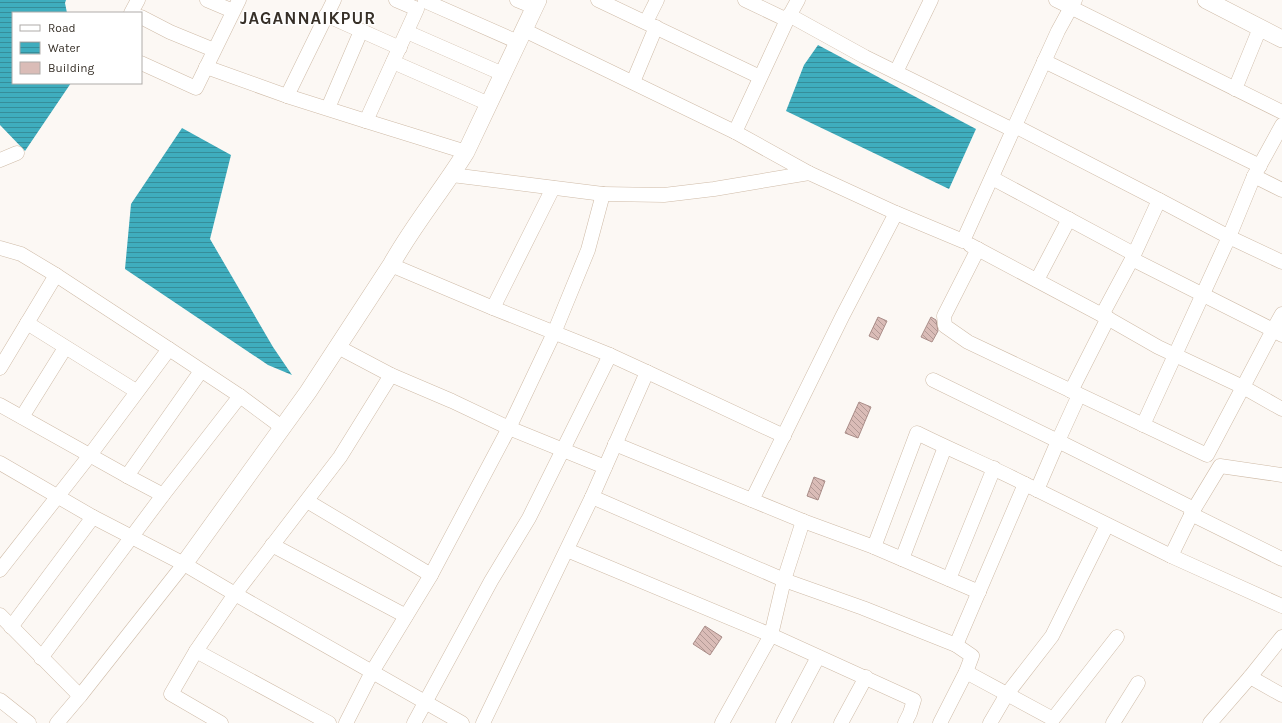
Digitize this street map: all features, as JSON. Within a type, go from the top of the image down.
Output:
[{"type":"street","points":[[142,63],[196,88],[236,6],[208,0]]},
{"type":"street","points":[[287,96],[334,0]]},
{"type":"street","points":[[396,0],[423,3],[521,36],[633,82],[735,132],[809,173],[896,214],[963,241],[1038,280],[1158,347],[1243,387],[1282,409]]},
{"type":"street","points":[[57,723],[184,564],[283,428],[338,347],[401,248],[452,175],[466,152],[536,4],[516,0]]},
{"type":"street","points":[[598,0],[760,77]]},
{"type":"street","points":[[633,82],[657,0]]},
{"type":"street","points":[[745,0],[788,18],[865,57],[1014,128],[1159,200],[1229,237],[1282,262]]},
{"type":"street","points":[[735,132],[788,18],[798,0]]},
{"type":"street","points":[[896,72],[930,0]]},
{"type":"street","points":[[1056,0],[1073,4],[1234,89],[1282,112]]},
{"type":"street","points":[[1206,0],[1282,39]]},
{"type":"street","points":[[366,121],[407,32],[423,3]]},
{"type":"street","points":[[963,241],[1044,61],[1073,4]]},
{"type":"street","points":[[142,15],[170,32],[214,50]]},
{"type":"street","points":[[326,15],[400,48]]},
{"type":"street","points":[[1234,89],[1260,28]]},
{"type":"street","points":[[328,108],[361,31]]},
{"type":"street","points":[[407,32],[503,74]]},
{"type":"street","points":[[1044,61],[1257,171],[1282,190]]},
{"type":"street","points":[[393,62],[489,104]]},
{"type":"street","points":[[206,67],[287,96],[466,152]]},
{"type":"street","points":[[1143,425],[1174,354],[1229,237],[1257,171],[1282,125]]},
{"type":"street","points":[[0,160],[17,153]]},
{"type":"street","points":[[452,175],[603,194],[664,196],[809,173]]},
{"type":"street","points":[[992,178],[1069,219],[1133,257],[1277,332]]},
{"type":"street","points":[[492,308],[553,188]]},
{"type":"street","points":[[346,723],[372,672],[431,575],[509,428],[554,333],[588,250],[603,194]]},
{"type":"street","points":[[956,645],[979,592],[1031,487],[1058,441],[1105,317],[1159,200]]},
{"type":"street","points":[[752,500],[842,317],[896,214]]},
{"type":"street","points":[[1038,280],[1069,219]]},
{"type":"street","points":[[0,248],[21,254],[56,275],[240,396],[283,428]]},
{"type":"street","points":[[978,249],[944,316],[945,326],[968,342],[1207,455],[1243,387],[1277,332],[1282,314]]},
{"type":"street","points":[[391,265],[647,372],[784,436]]},
{"type":"street","points":[[0,368],[56,275]]},
{"type":"street","points":[[27,323],[136,391]]},
{"type":"street","points":[[338,347],[391,375],[452,401],[509,428],[605,467]]},
{"type":"street","points":[[22,417],[65,348]]},
{"type":"street","points":[[2,562],[90,455],[136,391],[169,349]]},
{"type":"street","points":[[414,723],[491,581],[529,518],[610,356]]},
{"type":"street","points":[[127,476],[201,371]]},
{"type":"street","points":[[483,723],[592,497],[647,372]]},
{"type":"street","points":[[221,723],[170,694],[196,650],[235,594],[340,457],[391,375]]},
{"type":"street","points":[[933,380],[1058,441],[1282,559]]},
{"type":"street","points":[[41,658],[163,494],[240,396]]},
{"type":"street","points":[[0,405],[127,476],[163,494]]},
{"type":"street","points":[[874,547],[917,433],[994,468],[1171,556],[1282,606]]},
{"type":"street","points":[[615,444],[752,500],[874,547],[979,592]]},
{"type":"street","points":[[902,559],[945,447]]},
{"type":"street","points":[[0,464],[93,517],[184,564],[462,723]]},
{"type":"street","points":[[1171,556],[1192,511],[1220,466],[1282,475]]},
{"type":"street","points":[[949,579],[994,468]]},
{"type":"street","points":[[592,497],[784,580],[863,608],[956,645],[972,656],[966,672],[940,723]]},
{"type":"street","points":[[307,500],[431,575]]},
{"type":"street","points":[[11,627],[93,517]]},
{"type":"street","points":[[722,723],[771,635],[784,580],[803,520]]},
{"type":"street","points":[[990,723],[1007,694],[1052,636],[1107,525]]},
{"type":"street","points":[[272,545],[406,616]]},
{"type":"street","points":[[567,550],[771,635],[914,700],[905,723]]},
{"type":"street","points":[[0,615],[80,696]]},
{"type":"street","points":[[966,672],[1055,722],[1117,637]]},
{"type":"street","points":[[1210,723],[1282,637]]},
{"type":"street","points":[[196,650],[328,723]]},
{"type":"street","points":[[783,723],[818,657]]},
{"type":"street","points":[[842,723],[866,677]]},
{"type":"street","points":[[1250,677],[1282,695]]},
{"type":"street","points":[[1114,723],[1138,683]]},
{"type":"street","points":[[0,700],[29,723]]},
{"type":"water","points":[[0,0],[66,0],[67,12],[12,12],[12,84],[70,84],[25,151],[0,125]]},
{"type":"water","points":[[818,45],[976,129],[949,189],[786,111],[804,65]]},
{"type":"water","points":[[182,128],[231,155],[210,239],[273,347],[292,375],[268,365],[125,269],[131,204]]},
{"type":"building","points":[[878,317],[887,321],[878,340],[869,336]]},
{"type":"building","points":[[931,317],[936,320],[938,331],[932,342],[921,337]]},
{"type":"building","points":[[859,402],[871,407],[858,438],[845,433]]},
{"type":"building","points":[[814,477],[825,481],[818,500],[807,496]]},
{"type":"building","points":[[705,626],[722,637],[710,655],[693,644]]},
{"type":"district","name":"JAGANNAIKPUR","points":[[308,18]]}]
